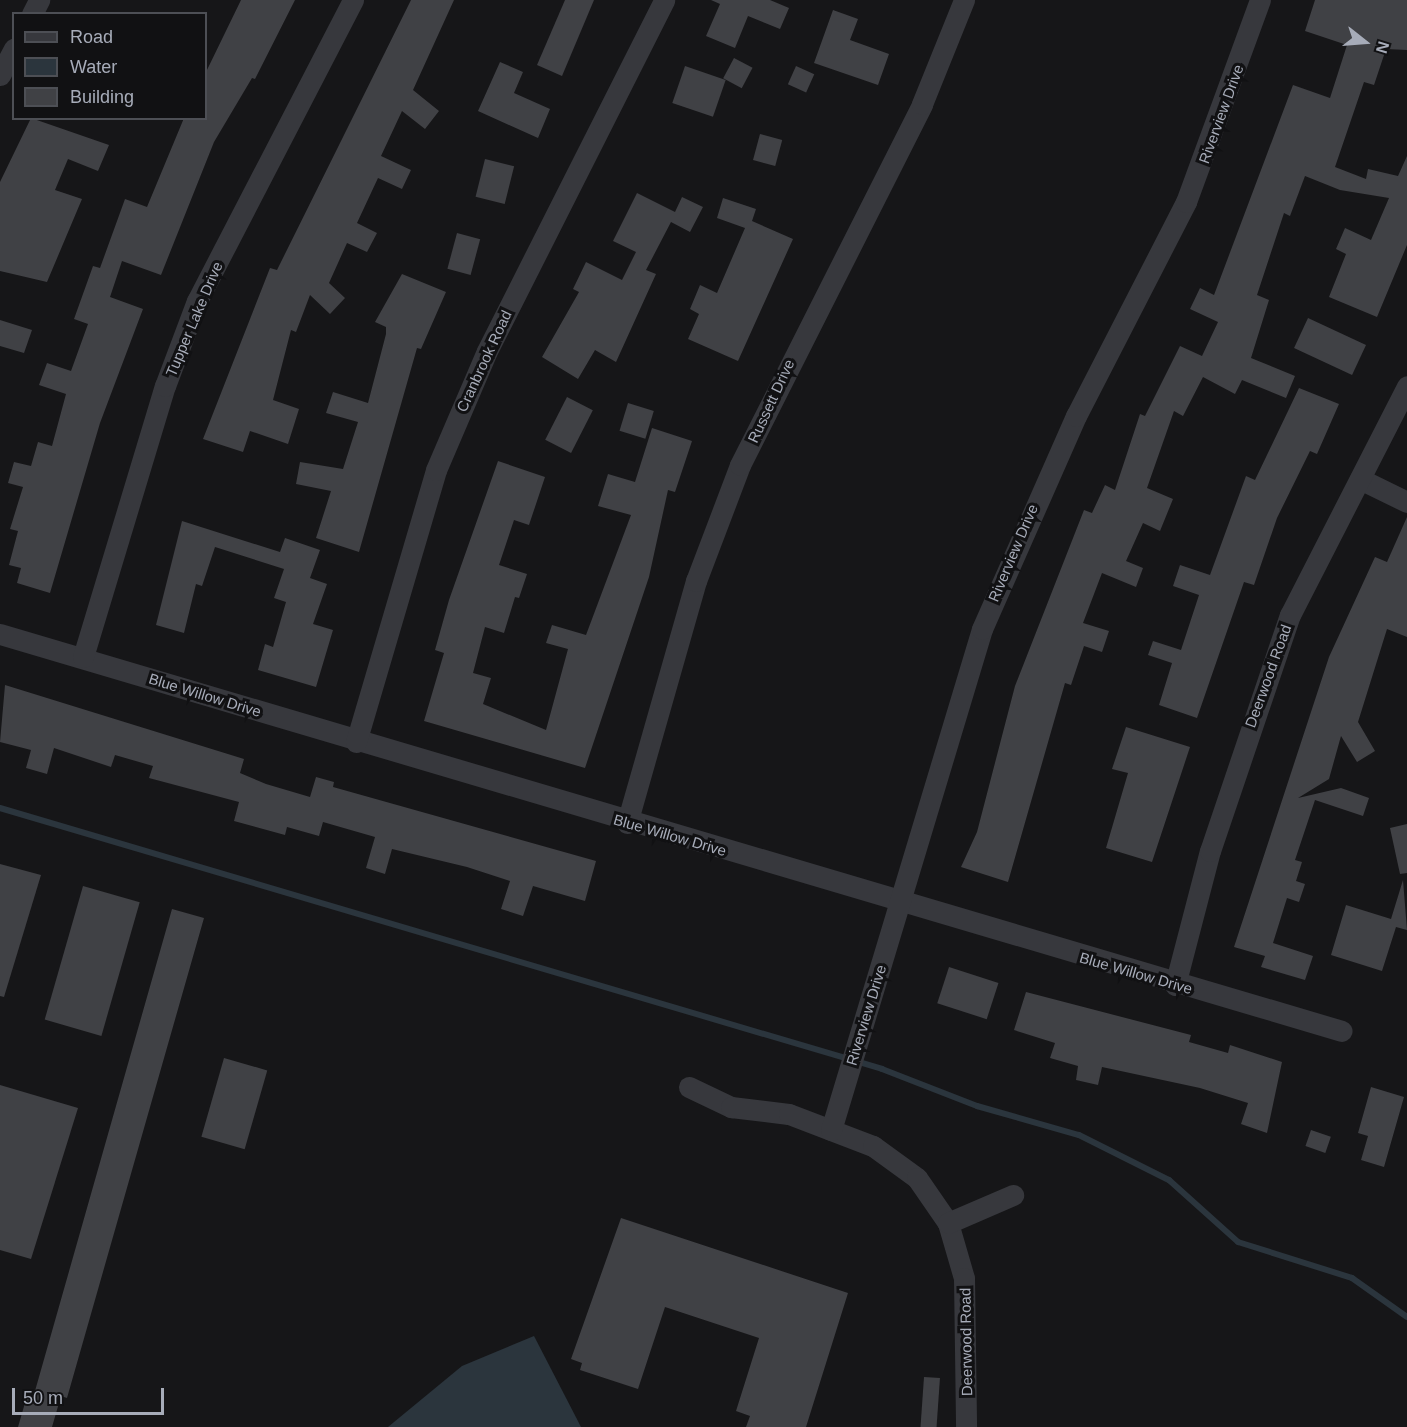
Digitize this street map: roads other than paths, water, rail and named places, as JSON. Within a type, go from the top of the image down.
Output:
[{"type":"street","name":"Tupper Lake Drive","points":[[83,657],[162,397],[197,301],[353,0]]},
{"type":"street","name":"Cranbrook Road","points":[[356,742],[436,470],[486,351],[664,0]]},
{"type":"street","name":"Russett Drive","points":[[627,823],[696,581],[740,465],[922,104],[964,0]]},
{"type":"street","name":"Riverview Drive","points":[[831,1130],[982,629],[1071,426],[1186,202],[1260,0]]},
{"type":"street","points":[[0,75],[12,53]]},
{"type":"street","name":"Deerwood Road","points":[[1175,985],[1258,697],[1290,615],[1407,386]]},
{"type":"street","points":[[1360,479],[1407,502]]},
{"type":"street","name":"Blue Willow Drive","points":[[0,634],[83,657],[627,823],[1175,985],[1342,1031]]},
{"type":"street","name":"Deerwood Road","points":[[689,1087],[731,1107],[789,1114],[831,1130],[897,1160],[923,1185],[948,1223],[959,1250],[967,1306],[966,1427]]},
{"type":"street","points":[[948,1223],[1013,1196]]},
{"type":"water","points":[[534,1336],[581,1427],[388,1427],[462,1366]]},
{"type":"waterway","points":[[0,808],[882,1069],[977,1106],[1079,1135],[1169,1180],[1238,1242],[1352,1278],[1407,1317]]}]
